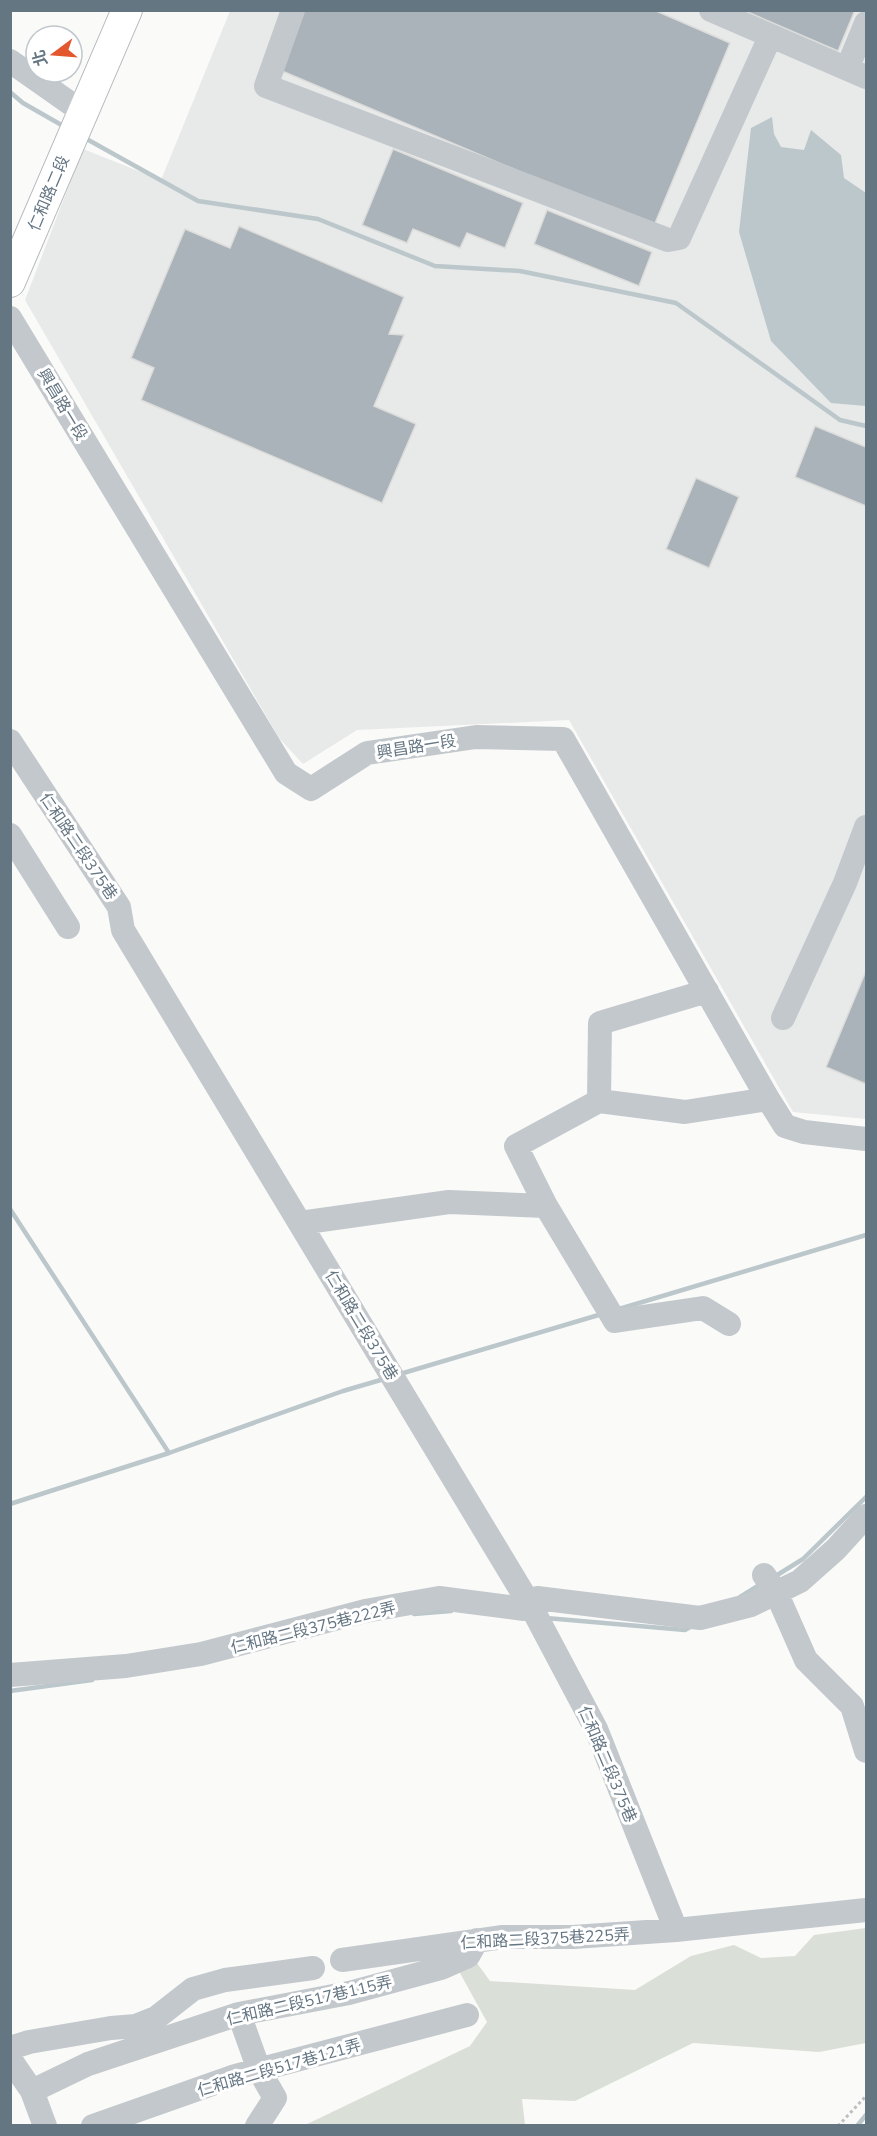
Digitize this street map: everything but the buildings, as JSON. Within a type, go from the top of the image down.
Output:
[{"type":"main road","name":"仁和路二段","points":[[10,282],[127,10]]},
{"type":"street","points":[[292,10],[266,87],[668,240],[679,238],[770,37]]},
{"type":"street","points":[[711,10],[857,73],[867,22]]},
{"type":"street","points":[[10,61],[78,126]]},
{"type":"street","name":"興昌路一段","points":[[10,318],[286,773],[311,789],[367,753],[476,736],[564,739],[785,1126],[804,1132],[867,1139]]},
{"type":"street","name":"仁和路二段375巷","points":[[10,741],[119,907],[123,930],[534,1613],[596,1729],[676,1930]]},
{"type":"street","points":[[783,1018],[845,883],[867,827]]},
{"type":"street","points":[[10,835],[68,927]]},
{"type":"street","points":[[599,1101],[600,1023],[706,991]]},
{"type":"street","points":[[729,1324],[703,1308],[615,1321],[546,1206],[516,1146],[599,1101],[685,1112],[768,1099]]},
{"type":"street","points":[[300,1223],[449,1202],[546,1206]]},
{"type":"street","name":"仁和路二段375巷222弄","points":[[10,1675],[126,1666],[201,1654],[365,1611],[439,1598],[524,1609],[534,1613],[537,1599],[700,1618],[751,1605],[771,1584],[800,1581],[836,1549],[867,1516]]},
{"type":"street","points":[[771,1584],[806,1660],[852,1706],[867,1751]]},
{"type":"street","name":"仁和路二段375巷225弄","points":[[342,1960],[503,1937],[573,1937],[676,1930],[867,1910]]},
{"type":"street","name":"仁和路二段517巷115弄","points":[[32,2091],[88,2064],[239,2014],[349,1993],[441,1968],[468,1956],[477,1940]]},
{"type":"street","points":[[10,2048],[30,2042],[135,2026],[156,2018],[193,1989],[225,1980],[313,1968]]},
{"type":"street","points":[[239,2014],[259,2070],[275,2098],[257,2126]]},
{"type":"street","name":"仁和路二段517巷121弄","points":[[93,2126],[235,2076],[467,2015]]},
{"type":"street","points":[[10,2060],[32,2091],[45,2126]]},
{"type":"path","points":[[838,2126],[867,2096]]},
{"type":"shaded area","points":[[230,11],[866,11],[866,1119],[793,1112],[569,720],[357,730],[303,764],[279,738],[25,300],[83,149],[161,180]]},
{"type":"shaded area","points":[[772,117],[774,134],[781,147],[804,150],[811,130],[841,155],[844,178],[866,193],[866,406],[831,403],[771,341],[739,232],[751,128]]},
{"type":"shaded area","points":[[866,1928],[866,2043],[819,2052],[693,2043],[575,2101],[522,2099],[525,2125],[303,2126],[470,2046],[487,2022],[439,1935],[456,1934],[490,1981],[635,1990],[691,1956],[734,1945],[761,1958],[795,1956],[814,1935]]},
{"type":"waterway","points":[[10,92],[23,103],[65,127]]},
{"type":"waterway","points":[[83,137],[198,201],[318,219],[435,266],[520,271],[676,303],[840,420],[866,426]]},
{"type":"waterway","points":[[10,1209],[169,1453]]},
{"type":"waterway","points":[[619,1309],[866,1235]]},
{"type":"waterway","points":[[400,1374],[602,1314]]},
{"type":"waterway","points":[[10,1504],[169,1453],[343,1391],[384,1379]]},
{"type":"waterway","points":[[774,1577],[803,1559],[866,1497]]},
{"type":"waterway","points":[[740,1597],[761,1584]]},
{"type":"waterway","points":[[414,1614],[451,1611]]},
{"type":"waterway","points":[[546,1618],[685,1630],[692,1626]]},
{"type":"waterway","points":[[10,1691],[92,1680]]},
{"type":"waterway","points":[[857,2126],[866,2115]]}]
